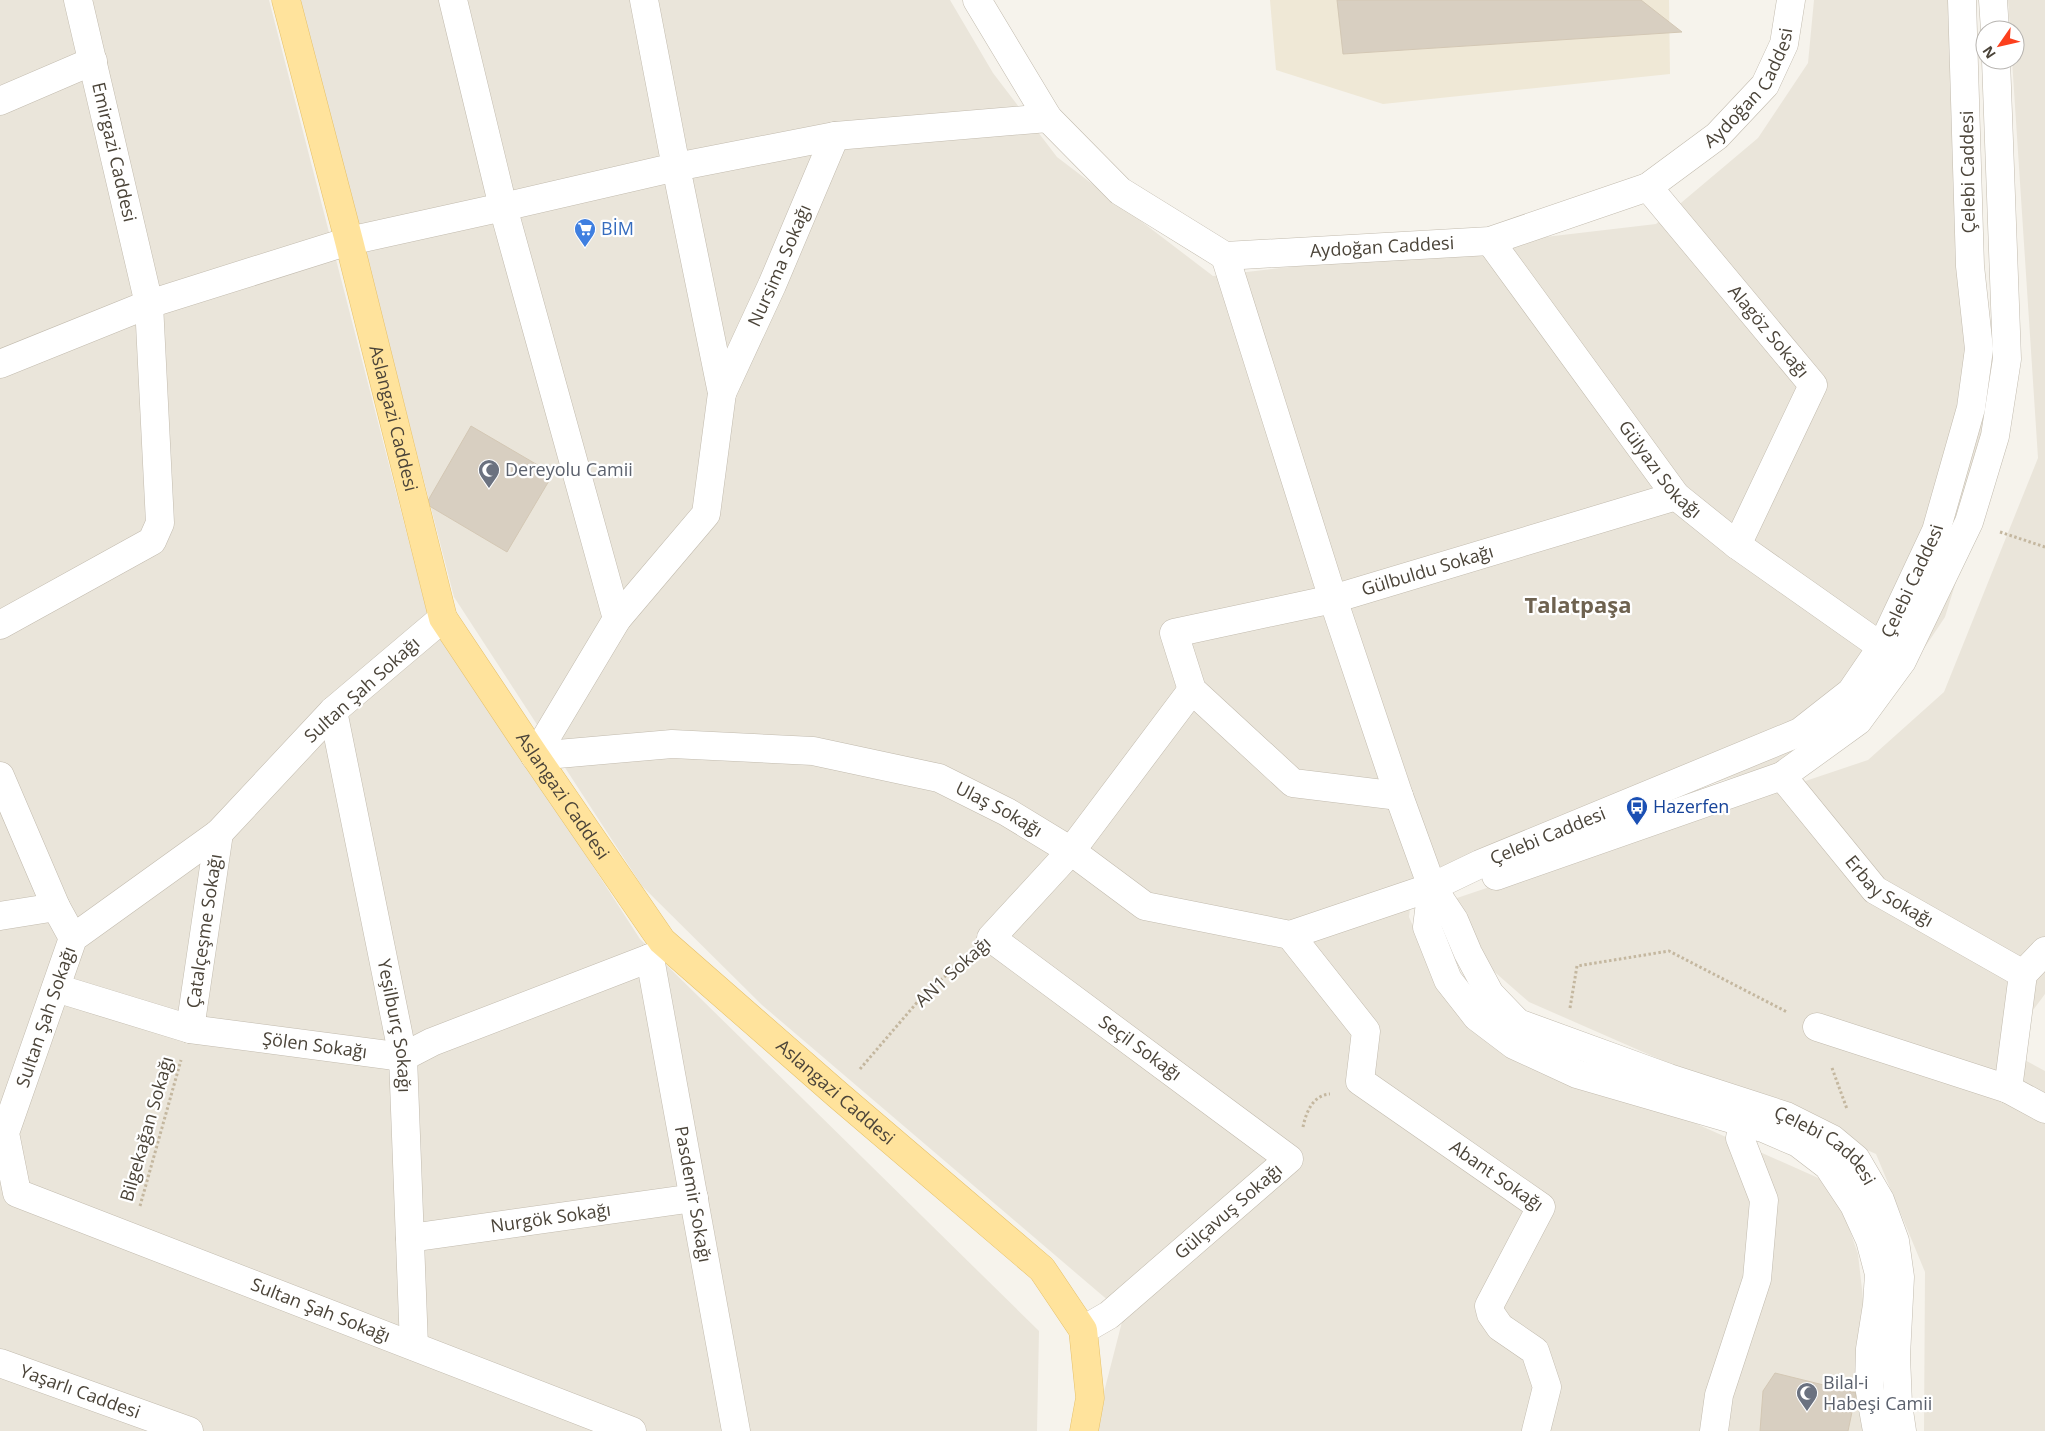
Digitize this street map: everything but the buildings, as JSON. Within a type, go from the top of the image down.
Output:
[{"type":"main road","name":"Aslangazi Caddesi","points":[[286,0],[349,241],[443,618],[535,756],[656,949],[838,1095],[1042,1269],[1084,1330],[1090,1398],[1084,1431]]},
{"type":"street","name":"Emirgazi Caddesi","points":[[0,625],[152,541],[160,523],[149,304],[78,0]]},
{"type":"street","points":[[453,0],[503,207],[617,619]]},
{"type":"street","points":[[535,756],[617,619],[706,514],[722,393],[644,0]]},
{"type":"street","points":[[977,0],[1048,118],[1120,192],[1225,256],[1333,599],[1399,796],[1432,887],[1290,936],[1366,1031],[1360,1081]]},
{"type":"street","name":"Aydoğan Caddesi","points":[[1225,256],[1490,241],[1648,188],[1717,136],[1765,85],[1784,44],[1792,0]]},
{"type":"street","name":"Çelebi Caddesi","points":[[1432,887],[1480,864],[1800,732],[1850,692],[1892,654],[1936,531],[1971,408],[1979,349],[1970,266],[1962,0]]},
{"type":"street","points":[[1994,0],[1995,20]]},
{"type":"street","points":[[0,100],[93,62]]},
{"type":"street","name":"Çelebi Caddesi","points":[[1432,887],[1462,888],[1782,776],[1858,721],[1892,654],[1969,522],[1995,436],[2007,359],[1996,70]]},
{"type":"street","points":[[0,364],[149,304],[349,241],[676,167],[835,136],[1048,118]]},
{"type":"street","name":"Nursima Sokağı","points":[[722,393],[772,285],[835,136]]},
{"type":"street","name":"Alagöz Sokağı","points":[[1648,188],[1812,385],[1737,544]]},
{"type":"street","name":"Gülyazı Sokağı","points":[[1490,241],[1676,496],[1737,544],[1892,654]]},
{"type":"street","name":"Gülbuldu Sokağı","points":[[1192,690],[1174,633],[1333,599],[1676,496]]},
{"type":"street","name":"Sultan Şah Sokağı","points":[[443,618],[333,712],[219,833],[73,938],[5,1133],[17,1194],[632,1431]]},
{"type":"street","points":[[1192,690],[1293,783],[1399,796]]},
{"type":"street","name":"AN1 Sokağı","points":[[991,938],[1071,851],[1192,690]]},
{"type":"street","name":"Yeşilburç Sokağı","points":[[333,712],[403,1057],[414,1346]]},
{"type":"street","name":"Ulaş Sokağı","points":[[535,756],[672,744],[813,751],[938,778],[1007,812],[1071,851],[1146,906],[1290,936]]},
{"type":"street","points":[[0,776],[56,907],[73,938]]},
{"type":"street","name":"Erbay Sokağı","points":[[1782,776],[1875,890],[2023,974]]},
{"type":"street","name":"Çatalçeşme Sokağı","points":[[190,1029],[219,833]]},
{"type":"street","name":"Çelebi Caddesi","points":[[1432,887],[1454,920],[1468,953],[1490,994],[1518,1023],[1668,1078],[1786,1116],[1832,1139],[1856,1159],[1880,1200],[1895,1240],[1900,1277],[1896,1356],[1898,1404],[1902,1431]]},
{"type":"street","name":"Çelebi Caddesi","points":[[1432,887],[1427,927],[1448,980],[1477,1017],[1514,1045],[1577,1074],[1763,1128],[1798,1143],[1828,1166],[1854,1205],[1870,1240],[1879,1274],[1877,1305],[1870,1349],[1869,1386],[1877,1431]]},
{"type":"street","points":[[0,916],[56,907]]},
{"type":"street","name":"Seçil Sokağı","points":[[991,938],[1289,1159]]},
{"type":"street","points":[[403,1057],[432,1042],[656,949]]},
{"type":"street","name":"Pasdemir Sokağı","points":[[656,949],[694,1198],[736,1431]]},
{"type":"street","points":[[2008,1089],[2023,974],[2045,951]]},
{"type":"street","name":"Şölen Sokağı","points":[[56,988],[190,1029],[403,1057]]},
{"type":"street","points":[[1817,1027],[2008,1089],[2045,1109]]},
{"type":"street","name":"Abant Sokağı","points":[[1360,1081],[1541,1207],[1489,1306],[1491,1314],[1500,1327],[1535,1351],[1547,1387],[1536,1431]]},
{"type":"street","points":[[1714,1431],[1719,1395],[1757,1279],[1764,1200],[1740,1138],[1743,1123]]},
{"type":"street","name":"Gülçavuş Sokağı","points":[[1084,1330],[1109,1315],[1289,1159]]},
{"type":"street","name":"Nurgök Sokağı","points":[[410,1238],[694,1198]]},
{"type":"street","name":"Yaşarlı Caddesi","points":[[0,1363],[189,1431]]},
{"type":"path","points":[[1969,522],[2045,547]]},
{"type":"path","name":"AN1 Sokağı","points":[[838,1095],[926,992],[991,938]]},
{"type":"path","points":[[1564,1040],[1577,966],[1669,951],[1817,1027],[1863,1152],[1856,1159]]},
{"type":"path","name":"Bilgekağan Sokağı","points":[[131,1238],[190,1029]]},
{"type":"path","points":[[1302,1131],[1305,1116],[1311,1104],[1325,1094],[1339,1094],[1360,1081]]},
{"type":"shaded area","points":[[0,0],[269,0],[426,608],[640,939],[1039,1331],[1037,1431],[0,1431]]},
{"type":"shaded area","points":[[300,0],[950,0],[993,73],[1057,157],[1213,276],[1656,224],[1758,138],[1808,63],[1814,0],[1956,0],[1999,444],[1945,617],[1891,698],[1854,731],[1773,765],[1414,875],[1409,917],[1429,962],[1463,1020],[1834,1185],[1858,1254],[1878,1431],[1094,1431],[1124,1314],[762,1005],[642,886],[454,597]]},
{"type":"shaded area","points":[[1270,0],[1669,0],[1670,74],[1383,104],[1276,70]]},
{"type":"shaded area","points":[[2008,0],[2045,0],[2045,994],[2004,1049],[2045,1071],[2045,1431],[1924,1431],[1925,1272],[1876,1154],[1529,1002],[1465,946],[1457,898],[1868,760],[1944,692],[2038,458],[2013,70],[2025,70],[2025,20],[2009,20]]},
{"type":"place","name":"BİM","points":[[585,248]]},
{"type":"place","name":"Dereyolu Camii","points":[[489,489]]},
{"type":"place","name":"Hazerfen","points":[[1637,826]]},
{"type":"place","name":"Bilal-i Habeşi Camii","points":[[1807,1412]]},
{"type":"district","name":"Talatpaşa","points":[[1578,605]]}]
